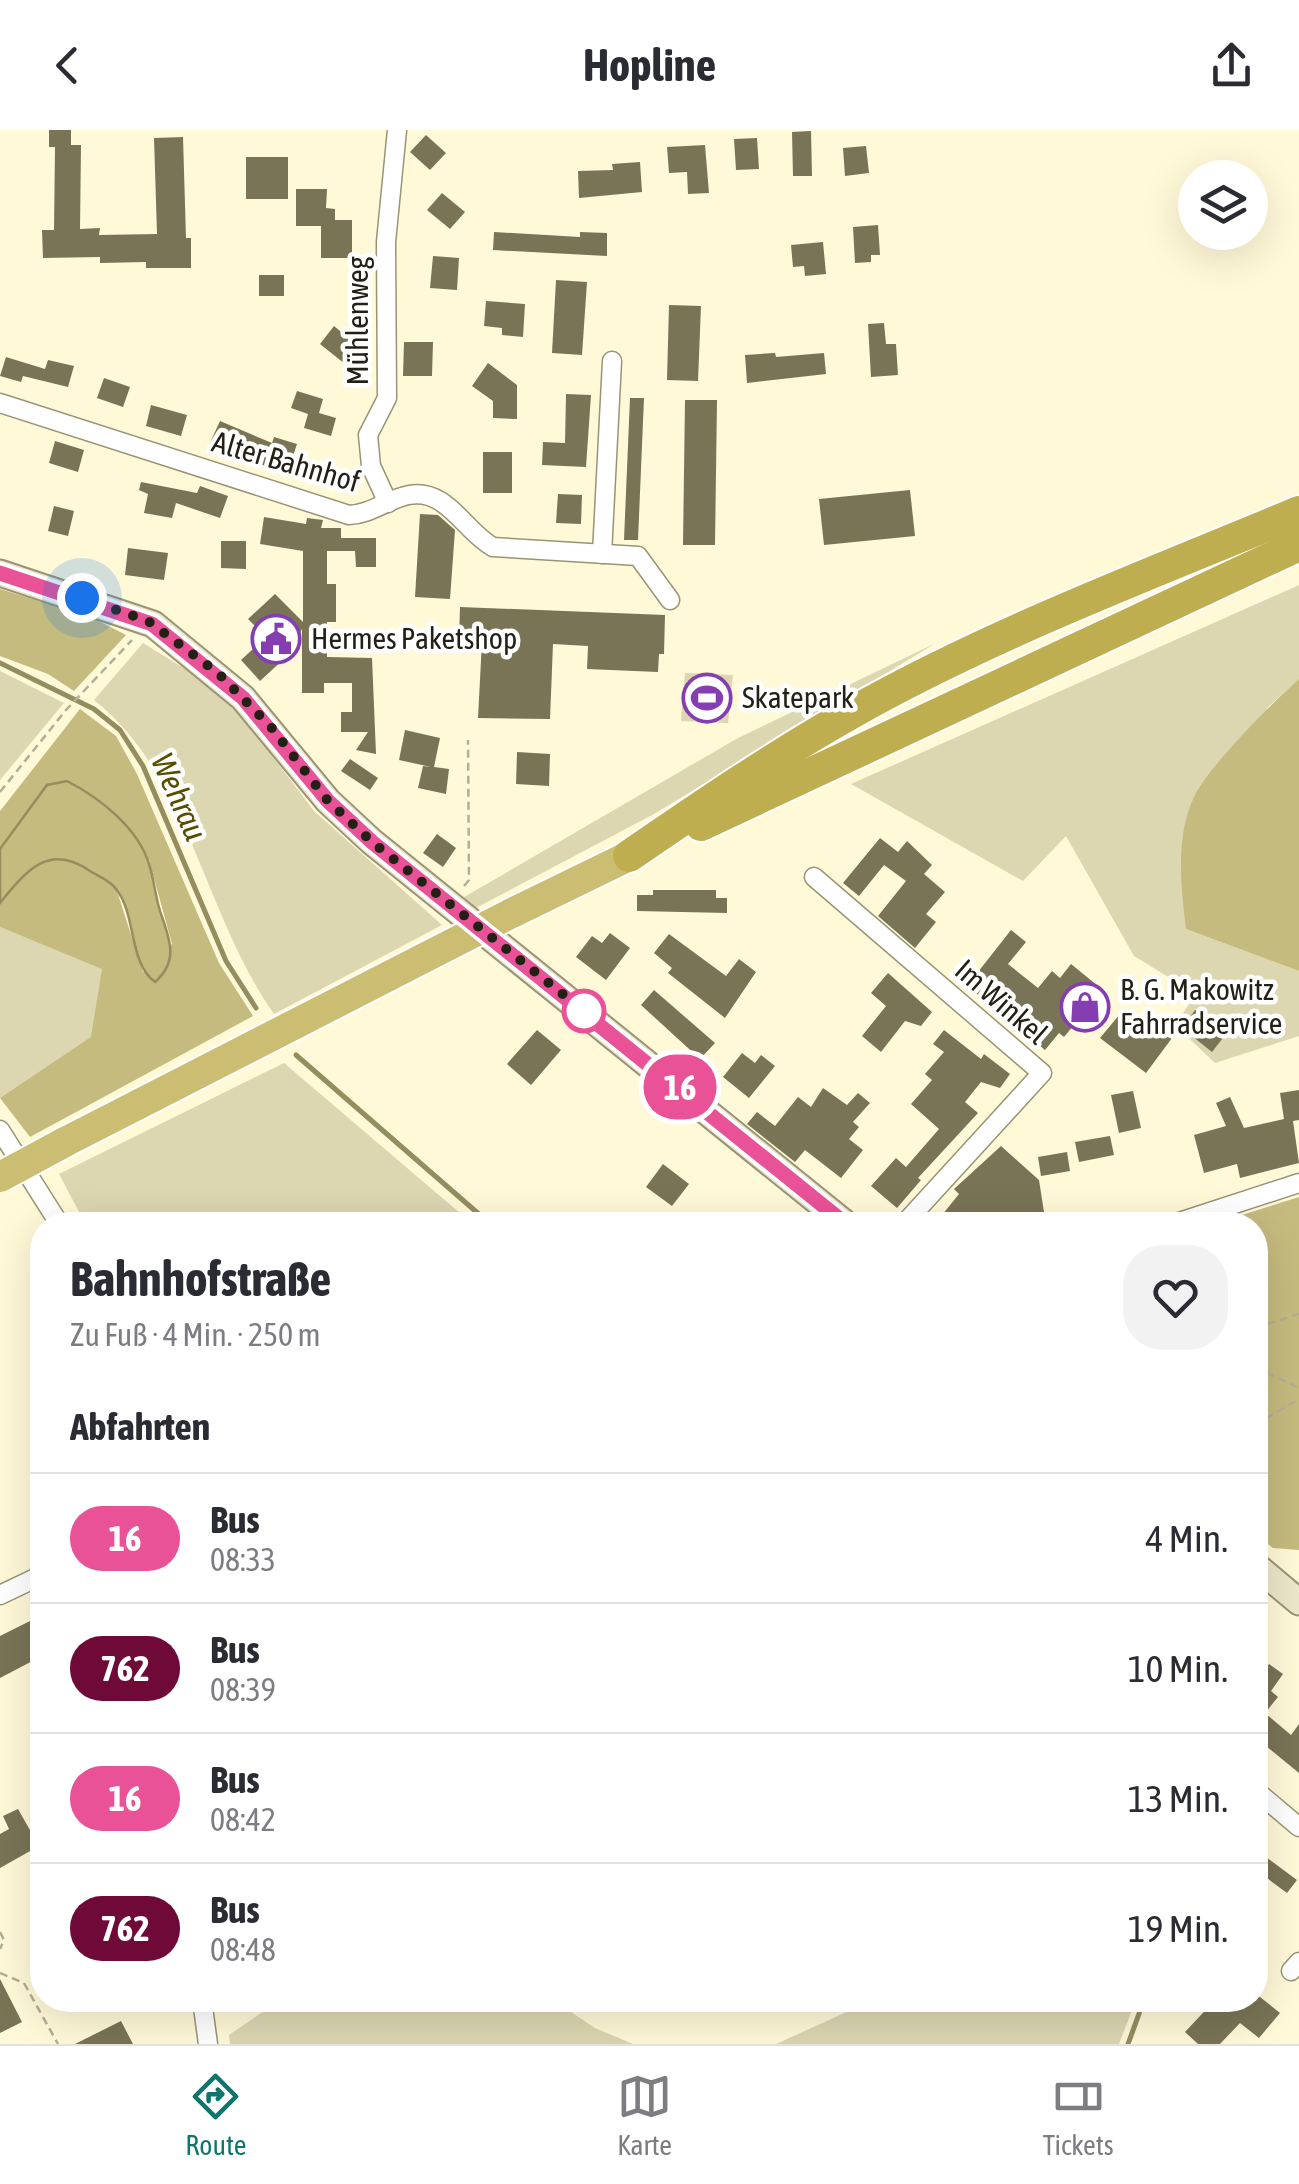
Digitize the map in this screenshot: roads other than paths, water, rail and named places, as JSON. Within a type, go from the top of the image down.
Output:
[{"type":"highway","points":[[629,856],[740,780],[918,678],[1079,602],[1299,512]]},
{"type":"highway","points":[[0,1178],[629,856],[1299,546]]},
{"type":"main road","points":[[0,573],[152,624],[218,673],[271,727],[328,801],[449,906],[830,1212]]},
{"type":"main road","points":[[1268,1576],[1299,1602]]},
{"type":"street","name":"Mühlenweg","points":[[388,503],[371,466],[368,435],[387,398],[386,242],[390,162],[397,130]]},
{"type":"street","points":[[602,554],[612,361]]},
{"type":"street","name":"Alter Bahnhof","points":[[0,404],[349,514],[366,514],[408,495],[435,498],[446,503],[478,538],[493,547],[638,556],[670,600]]},
{"type":"street","name":"Im Winkel","points":[[814,878],[1042,1073],[915,1212]]},
{"type":"street","points":[[0,1130],[52,1212]]},
{"type":"street","points":[[1210,1212],[1299,1183]]},
{"type":"street","points":[[0,1595],[30,1580]]},
{"type":"street","points":[[1268,1801],[1299,1827]]},
{"type":"street","points":[[204,2012],[208,2044]]},
{"type":"waterway","name":"Wehrau","points":[[0,663],[94,709],[120,730],[143,766],[226,961],[256,1008]]},
{"type":"waterway","name":"Wehrau","points":[[296,1055],[477,1212]]},
{"type":"waterway","name":"Wehrau","points":[[1128,2044],[1140,2012]]},
{"type":"place","name":"Hermes Paketshop","points":[[276,639]]},
{"type":"place","name":"Skatepark","points":[[707,698]]},
{"type":"place","name":"B. G. Makowitz Fahrradservice","points":[[1085,1007]]}]
